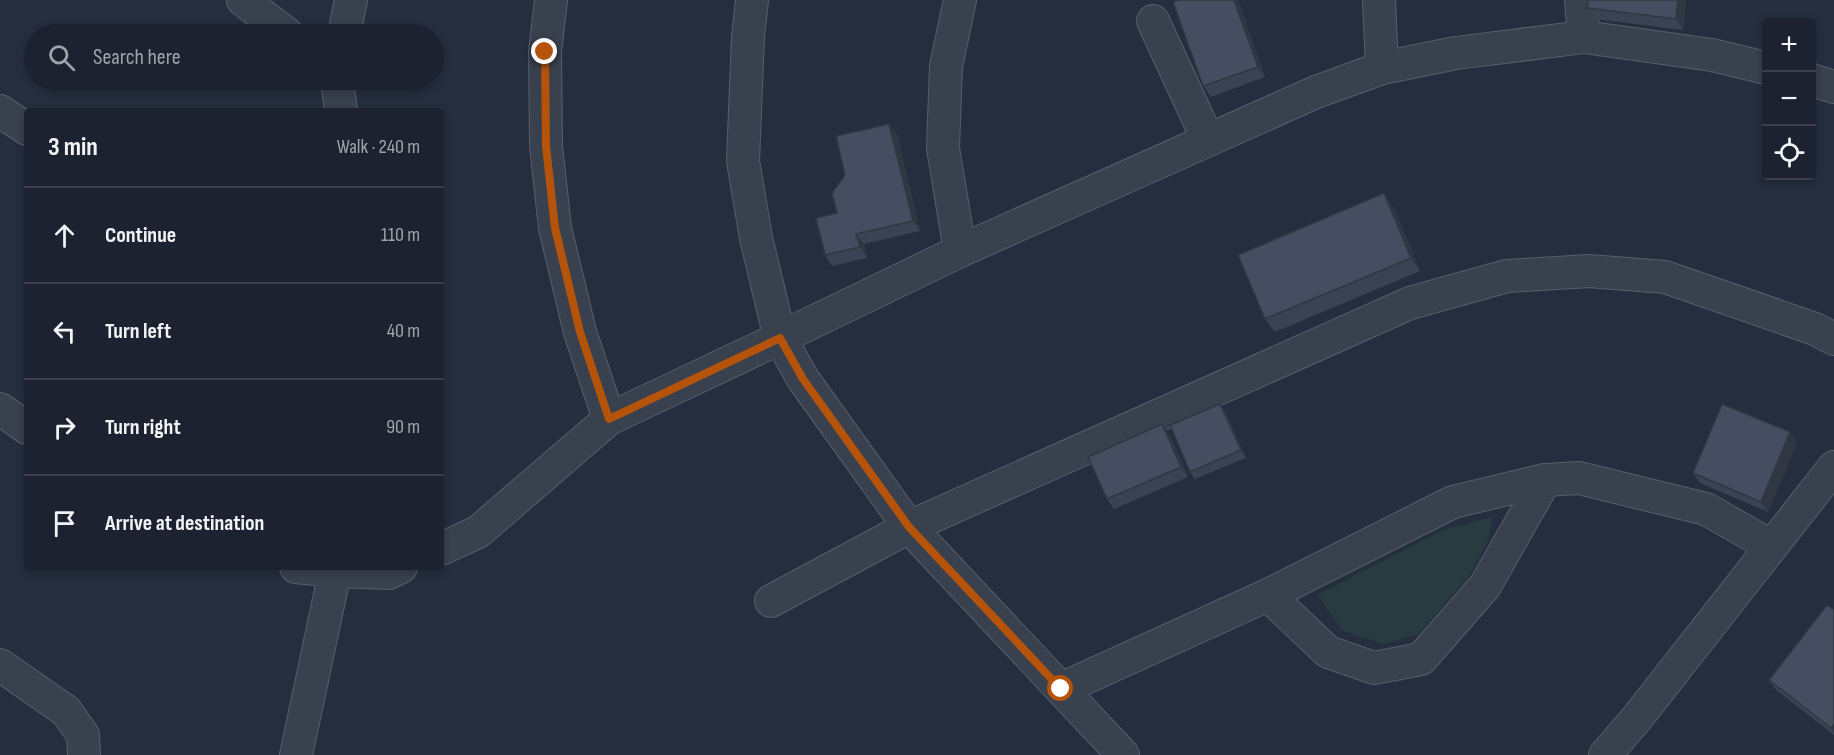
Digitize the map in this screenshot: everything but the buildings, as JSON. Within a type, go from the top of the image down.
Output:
[{"type":"street","points":[[243,0],[274,24]]},
{"type":"street","points":[[346,24],[351,0]]},
{"type":"street","points":[[551,0],[545,52],[546,146],[555,228],[580,332],[609,419]]},
{"type":"street","points":[[754,0],[748,37],[742,161],[756,238],[780,338],[803,379],[909,527],[1123,755]]},
{"type":"street","points":[[960,0],[946,66],[943,148],[960,250]]},
{"type":"street","points":[[1379,0],[1382,68]]},
{"type":"street","points":[[1581,0],[1584,37]]},
{"type":"street","points":[[1153,21],[1208,140]]},
{"type":"street","points":[[444,548],[478,532],[609,419],[960,250],[1316,92],[1382,68],[1456,53],[1584,37],[1712,55],[1762,67]]},
{"type":"street","points":[[1816,81],[1834,87]]},
{"type":"street","points":[[338,90],[341,108]]},
{"type":"street","points":[[0,111],[24,127]]},
{"type":"street","points":[[771,601],[909,527],[1410,303],[1507,276],[1589,271],[1665,277],[1815,329],[1834,339]]},
{"type":"street","points":[[0,409],[24,426]]},
{"type":"street","points":[[1605,755],[1637,718],[1834,467]]},
{"type":"street","points":[[1061,689],[1268,595],[1453,502],[1545,480],[1579,478],[1706,509],[1771,546]]},
{"type":"street","points":[[1268,595],[1328,652],[1374,668],[1421,659],[1485,586],[1545,480]]},
{"type":"street","points":[[296,755],[336,570]]},
{"type":"street","points":[[349,570],[389,573],[395,570]]},
{"type":"street","points":[[0,665],[66,711],[83,735],[84,755]]},
{"type":"green space","points":[[1492,517],[1488,541],[1470,575],[1418,635],[1383,644],[1343,631],[1317,595],[1443,530]]},
{"type":"route","points":[[545,52],[546,146],[555,228],[580,332],[609,419],[780,338],[803,379],[909,527],[1061,689]]}]
